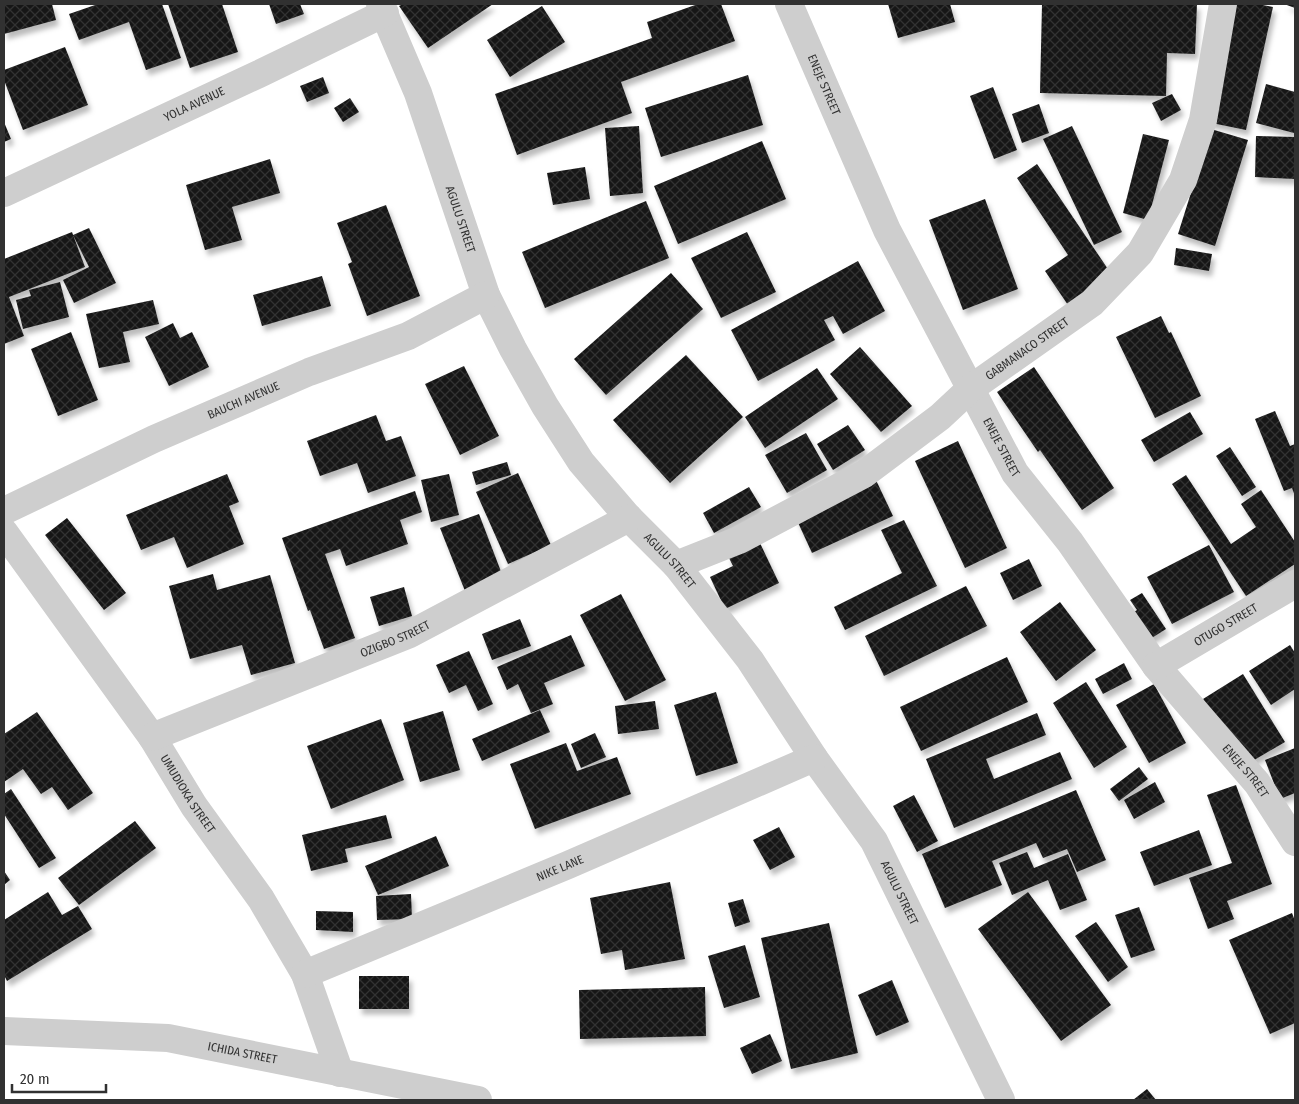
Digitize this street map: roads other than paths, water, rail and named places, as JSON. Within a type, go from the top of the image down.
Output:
[{"type":"street","name":"ENEJE STREET","points":[[790,4],[887,230],[1015,473],[1070,542],[1156,666],[1257,783],[1295,842]]},
{"type":"street","name":"GABMANACO STREET","points":[[676,565],[739,540],[864,474],[940,417],[970,389],[1092,303],[1140,253],[1183,180],[1200,129],[1223,4]]},
{"type":"street","name":"YOLA AVENUE","points":[[4,192],[259,74],[382,8]]},
{"type":"street","name":"AGULU STREET","points":[[382,8],[418,92],[486,295],[513,349],[581,462],[629,518],[676,565],[750,660],[814,758],[874,841],[1001,1100]]},
{"type":"street","name":"BAUCHI AVENUE","points":[[4,511],[154,439],[227,407],[309,372],[408,336],[486,295]]},
{"type":"street","name":"OZIGBO STREET","points":[[152,737],[410,634],[629,518]]},
{"type":"street","name":"UMUDIOKA STREET","points":[[4,532],[152,737],[194,806],[261,899],[305,974],[340,1073]]},
{"type":"street","name":"OTUGO STREET","points":[[1156,666],[1295,584]]},
{"type":"street","name":"NIKE LANE","points":[[305,974],[568,865],[814,758]]},
{"type":"street","name":"ICHIDA STREET","points":[[4,1030],[168,1038],[478,1100]]}]
